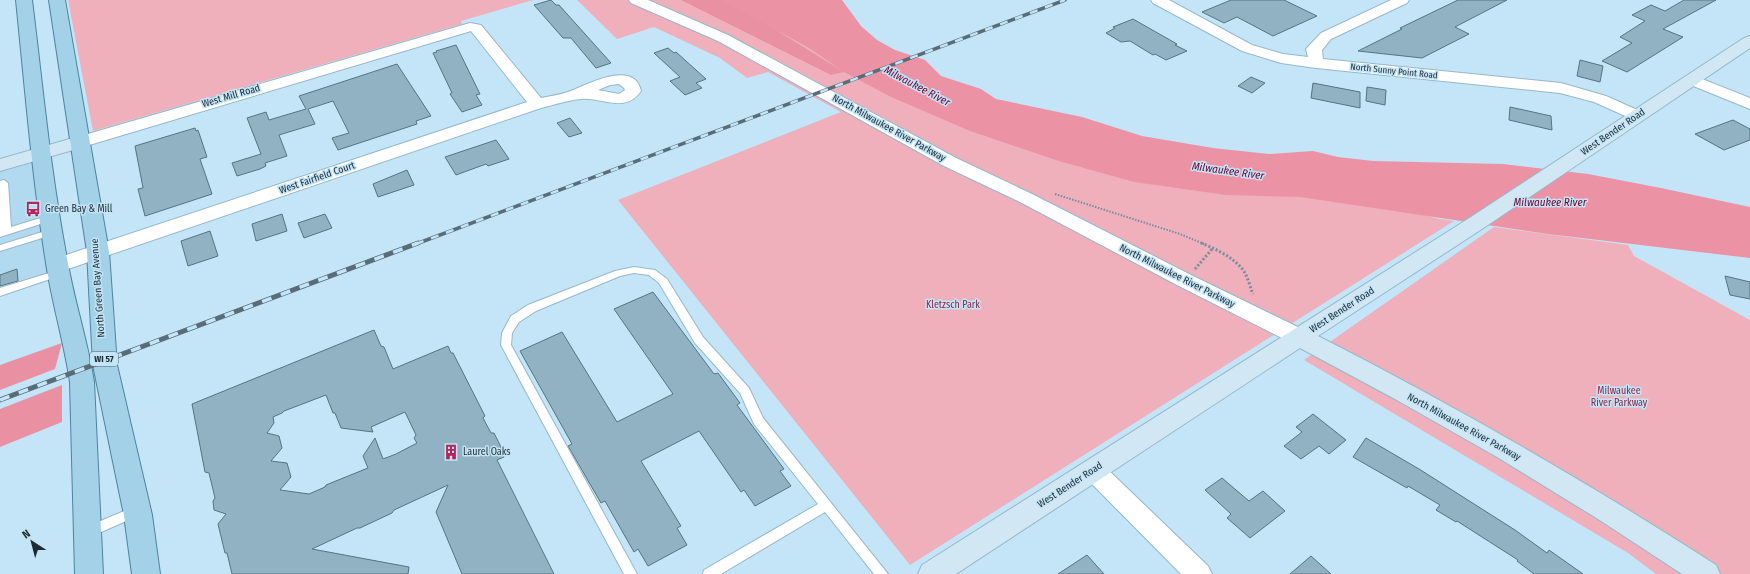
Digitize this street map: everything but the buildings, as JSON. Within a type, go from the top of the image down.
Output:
[{"type":"main road","name":"WI 57","points":[[24,0],[40,146],[51,225],[78,354],[82,382],[86,532],[89,574]]},
{"type":"main road","name":"North Green Bay Avenue","points":[[57,0],[98,252],[105,365],[137,510],[146,574]]},
{"type":"street","name":"North Milwaukee River Parkway","points":[[636,0],[723,38],[950,162],[1026,198],[1184,280],[1299,337],[1470,428],[1664,546],[1706,574]]},
{"type":"street","name":"North Sunny Point Road","points":[[1158,0],[1248,48],[1281,58],[1316,63],[1561,88],[1600,100],[1638,116]]},
{"type":"street","points":[[1316,63],[1314,49],[1326,36],[1402,0]]},
{"type":"street","name":"West Mill Road","points":[[0,165],[40,146],[463,28],[476,28],[537,104]]},
{"type":"street","name":"West Bender Road","points":[[932,574],[1478,222],[1750,41]]},
{"type":"street","points":[[1692,80],[1750,104]]},
{"type":"street","name":"West Fairfield Court","points":[[59,269],[98,252],[537,104],[577,94]]},
{"type":"street","name":"West Mill Road","points":[[0,150],[40,146]]},
{"type":"street","points":[[1093,470],[1199,574]]},
{"type":"lane","points":[[0,184],[4,183],[3,233],[51,225]]},
{"type":"lane","points":[[0,248],[51,225]]},
{"type":"lane","points":[[0,292],[59,269]]},
{"type":"lane","points":[[631,574],[506,345],[507,333],[515,319],[532,308],[618,273],[634,270],[652,272],[663,281],[699,340],[745,391],[758,421],[882,574]]},
{"type":"lane","points":[[709,574],[826,505]]},
{"type":"lane","points":[[86,532],[137,510]]},
{"type":"path","points":[[1048,192],[1180,234],[1213,248],[1230,258],[1244,271],[1251,293],[1256,296]]},
{"type":"path","points":[[1184,280],[1213,248]]},
{"type":"shaded area","points":[[681,0],[723,0],[755,17],[844,72],[831,75]]},
{"type":"shaded area","points":[[41,153],[59,273],[0,293],[0,165]]},
{"type":"shaded area","points":[[62,343],[55,369],[0,390],[0,365]]},
{"type":"shaded area","points":[[62,385],[62,422],[0,447],[0,409]]},
{"type":"green space","points":[[68,0],[533,0],[461,21],[462,24],[93,131]]},
{"type":"green space","name":"Kletzsch Park","points":[[577,0],[804,0],[924,88],[1440,219],[1454,221],[910,565],[618,200],[841,112],[768,72],[747,78],[720,58],[654,27],[617,39]]},
{"type":"green space","name":"Milwaukee River Parkway","points":[[1494,227],[1628,245],[1634,256],[1750,320],[1750,574],[1656,574],[1628,553],[1304,360]]},
{"type":"water","name":"Milwaukee River","points":[[721,0],[842,0],[861,26],[877,40],[895,50],[925,60],[941,76],[981,89],[996,99],[1082,117],[1142,136],[1213,148],[1269,154],[1313,151],[1338,157],[1373,161],[1503,164],[1588,174],[1750,207],[1750,258],[1548,234],[1300,197],[1226,195],[1134,182],[1059,161],[970,131],[891,97],[844,72],[809,48]]},
{"type":"railway","points":[[416,244],[1065,0]]},
{"type":"railway","points":[[0,400],[418,243]]},
{"type":"place","name":"Green Bay & Mill","points":[[33,209]]},
{"type":"place","name":"Laurel Oaks","points":[[451,452]]}]
